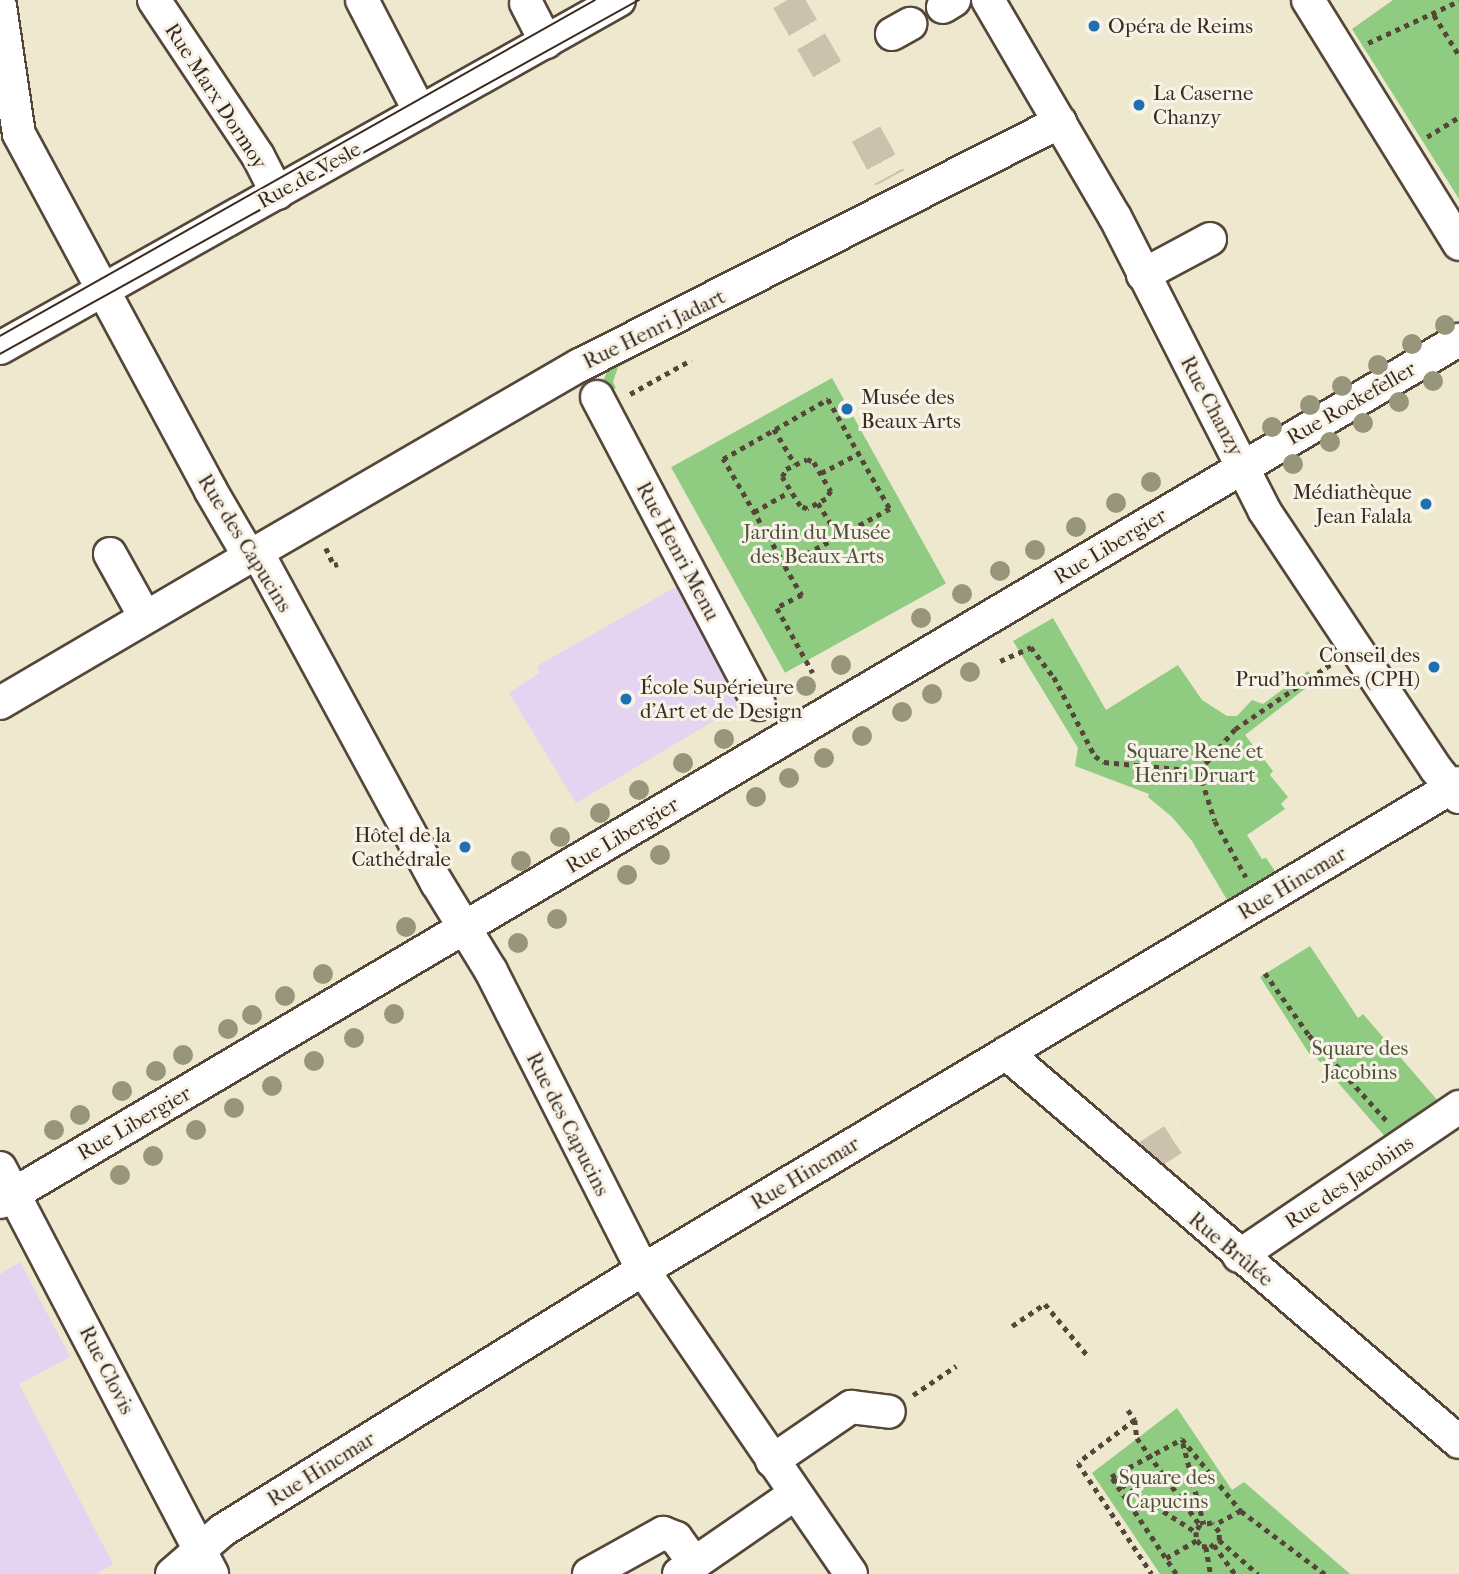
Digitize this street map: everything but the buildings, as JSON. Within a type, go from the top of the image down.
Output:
[{"type":"street","name":"Rue Marx Dormoy","points":[[154,0],[258,156],[277,193]]},
{"type":"street","points":[[362,0],[421,112]]},
{"type":"street","name":"Rue de Vesle","points":[[0,348],[619,0]]},
{"type":"street","name":"Rue Chanzy","points":[[988,0],[1115,217],[1264,510],[1456,790]]},
{"type":"street","points":[[1308,0],[1459,244]]},
{"type":"street","points":[[526,3],[546,42]]},
{"type":"street","name":"Rue des Capucins","points":[[0,6],[19,134],[105,289],[211,491],[378,755],[463,929],[491,971],[643,1270],[789,1475],[851,1574]]},
{"type":"street","name":"Rue Henri Jadart","points":[[0,703],[580,365],[897,189],[1060,122]]},
{"type":"street","points":[[1143,275],[1210,239]]},
{"type":"street","name":"Rue Rockefeller","points":[[1244,467],[1459,340]]},
{"type":"street","name":"Rue Henri Menu","points":[[600,403],[759,704]]},
{"type":"street","name":"Rue Libergier","points":[[4,1188],[463,929],[1244,467]]},
{"type":"street","points":[[110,554],[145,617]]},
{"type":"street","name":"Rue Hincmar","points":[[172,1574],[207,1566],[239,1520],[643,1270],[1260,902],[1456,790]]},
{"type":"street","name":"Rue Brûlée","points":[[1006,1053],[1140,1162],[1240,1256],[1459,1442]]},
{"type":"street","name":"Rue des Jacobins","points":[[1240,1256],[1459,1107]]},
{"type":"street","name":"Rue Clovis","points":[[4,1188],[207,1566]]},
{"type":"street","points":[[589,1574],[663,1533],[676,1538],[687,1569],[789,1475],[851,1406],[889,1412]]},
{"type":"path","points":[[1341,54],[1434,15],[1459,1]]},
{"type":"path","points":[[1434,15],[1459,55]]},
{"type":"path","points":[[600,403],[691,360]]},
{"type":"path","points":[[785,566],[890,509],[828,400],[723,459],[754,512],[785,566],[802,595],[777,608],[813,673]]},
{"type":"path","points":[[774,429],[795,464]]},
{"type":"path","points":[[821,473],[858,453]]},
{"type":"path","points":[[807,459],[814,462],[821,473],[831,491],[807,509],[800,506],[789,492],[782,477],[786,469],[807,459]]},
{"type":"path","points":[[754,512],[789,492]]},
{"type":"path","points":[[818,503],[839,536]]},
{"type":"path","points":[[316,552],[325,547],[334,565],[338,564]]},
{"type":"path","points":[[1000,661],[1031,647],[1054,677],[1095,756],[1104,762],[1199,771]]},
{"type":"path","points":[[1199,771],[1235,729],[1357,649]]},
{"type":"path","points":[[1199,771],[1215,821],[1260,902]]},
{"type":"path","points":[[1265,973],[1309,1035],[1406,1143]]},
{"type":"path","points":[[1012,1326],[1045,1304],[1088,1356]]},
{"type":"path","points":[[889,1412],[956,1366]]},
{"type":"path","points":[[1128,1410],[1135,1420],[1137,1438],[1202,1525]]},
{"type":"path","points":[[1135,1420],[1078,1463],[1152,1574]]},
{"type":"path","points":[[1111,1477],[1182,1439]]},
{"type":"path","points":[[1182,1439],[1241,1511],[1325,1574]]},
{"type":"path","points":[[1182,1439],[1202,1525]]},
{"type":"path","points":[[1111,1477],[1196,1532]]},
{"type":"path","points":[[1111,1477],[1177,1574]]},
{"type":"path","points":[[1211,1574],[1206,1547],[1197,1540],[1196,1532],[1202,1525],[1215,1525],[1241,1511]]},
{"type":"path","points":[[1206,1547],[1214,1545],[1219,1539],[1215,1525]]},
{"type":"path","points":[[1219,1539],[1258,1574]]},
{"type":"path","points":[[1166,1558],[1197,1540]]},
{"type":"path","points":[[1214,1545],[1235,1574]]},
{"type":"shaded area","name":"École Supérieure d'Art et de Design","points":[[679,585],[742,704],[576,803],[509,693],[540,673],[537,666]]},
{"type":"shaded area","points":[[20,1262],[70,1357],[19,1384],[113,1564],[96,1574],[0,1574],[0,1274]]},
{"type":"green space","points":[[1393,0],[1459,0],[1459,199],[1352,29]]},
{"type":"green space","points":[[629,350],[634,359],[618,367],[613,382],[616,388],[606,393],[602,384],[612,359]]},
{"type":"green space","name":"Jardin du Musée des Beaux-Arts","points":[[832,378],[946,584],[785,673],[671,467]]},
{"type":"green space","name":"Square René et Henri Druart","points":[[1053,618],[1106,710],[1178,665],[1202,700],[1227,716],[1237,716],[1252,700],[1263,704],[1308,671],[1315,681],[1245,735],[1273,771],[1270,775],[1288,797],[1281,804],[1285,809],[1247,835],[1262,859],[1266,858],[1277,874],[1229,903],[1192,841],[1172,817],[1148,797],[1149,794],[1075,766],[1078,748],[1013,641]]},
{"type":"green space","name":"Square des Jacobins","points":[[1310,946],[1358,1018],[1363,1014],[1439,1102],[1388,1140],[1313,1054],[1310,1055],[1260,977]]},
{"type":"green space","name":"Square des Capucins","points":[[1177,1408],[1232,1490],[1244,1482],[1350,1574],[1160,1574],[1092,1473]]},
{"type":"tunnel","points":[[787,0],[830,74]]},
{"type":"tunnel","points":[[866,134],[890,178]]},
{"type":"tunnel","points":[[1146,1157],[1186,1131]]},
{"type":"tram line","points":[[0,336],[595,0]]},
{"type":"tram line","points":[[0,354],[639,0]]},
{"type":"place","name":"Opéra de Reims","points":[[1094,26]]},
{"type":"place","name":"La Caserne Chanzy","points":[[1139,105]]},
{"type":"place","name":"Musée des Beaux-Arts","points":[[847,409]]},
{"type":"place","name":"Médiathèque Jean Falala","points":[[1426,504]]},
{"type":"place","name":"Conseil des Prud’hommes (CPH)","points":[[1434,667]]},
{"type":"place","name":"École Supérieure d'Art et de Design","points":[[626,699]]},
{"type":"place","name":"Hôtel de la Cathédrale","points":[[465,847]]}]
